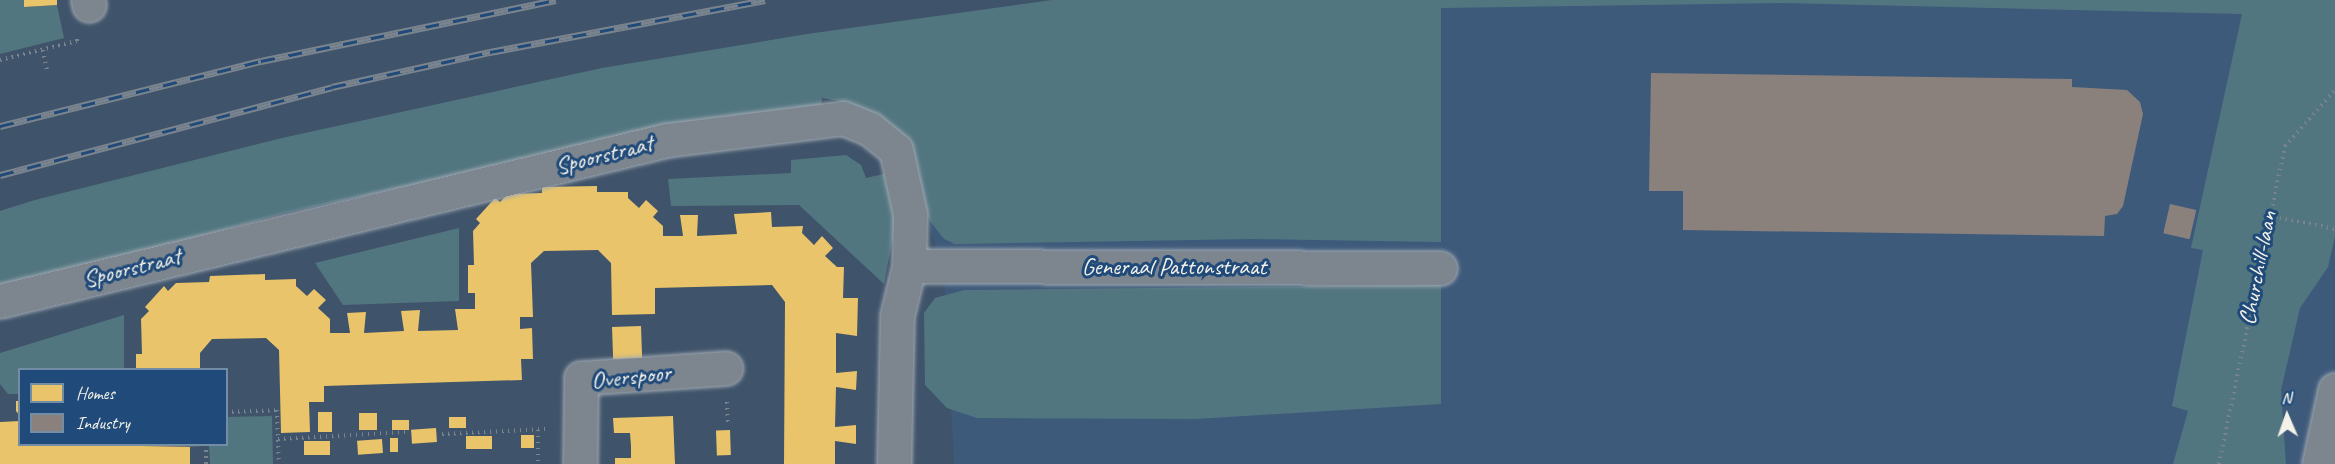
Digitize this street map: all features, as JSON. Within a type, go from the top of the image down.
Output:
[{"type":"street","name":"Spoorstraat","points":[[0,301],[667,140],[843,118],[870,129],[896,150],[910,214],[909,266],[897,316],[894,464]]},
{"type":"street","name":"Generaal Pattonstraat","points":[[909,266],[1440,268]]},
{"type":"street","name":"Overspoor","points":[[580,464],[581,378],[726,368]]},
{"type":"street","points":[[2319,464],[2335,390]]},
{"type":"path","points":[[0,60],[77,42],[79,14],[88,2]]},
{"type":"path","points":[[43,50],[47,71]]},
{"type":"path","name":"Churchill-laan","points":[[2219,464],[2268,215],[2285,146],[2335,90]]},
{"type":"path","points":[[2268,215],[2335,229]]},
{"type":"path","points":[[228,412],[277,410],[279,464]]},
{"type":"path","points":[[442,434],[579,429]]},
{"type":"path","points":[[538,430],[538,464]]},
{"type":"path","points":[[278,439],[406,432]]},
{"type":"path","points":[[206,446],[207,464]]},
{"type":"shaded area","points":[[1125,0],[2335,0],[2335,464],[954,464],[944,272],[865,28]]},
{"type":"green space","points":[[0,0],[24,0],[25,7],[57,5],[64,38],[0,54]]},
{"type":"green space","points":[[1052,0],[2335,0],[2335,236],[2328,267],[2300,308],[2281,390],[2286,464],[2173,464],[2188,411],[2172,406],[2203,250],[2191,248],[2242,14],[1783,3],[1441,8],[1441,242],[1251,239],[955,244],[944,239],[930,221],[903,153],[886,126],[839,101],[822,98],[821,106],[605,142],[286,213],[0,290],[0,211],[35,200],[282,138],[602,68],[807,34]]},
{"type":"green space","points":[[846,155],[861,165],[866,178],[892,172],[898,210],[884,284],[799,205],[671,206],[668,179],[791,173],[791,160]]},
{"type":"green space","points":[[459,228],[459,301],[343,305],[315,263]]},
{"type":"green space","points":[[1441,285],[1441,404],[1196,419],[977,418],[947,408],[925,385],[924,313],[935,298],[964,290]]},
{"type":"green space","points":[[124,315],[124,368],[18,368],[18,394],[8,394],[0,384],[0,353]]},
{"type":"green space","points":[[272,416],[273,464],[210,464],[209,446],[228,446],[228,417]]},
{"type":"building: Homes","points":[[24,0],[57,0],[57,5],[24,7]]},
{"type":"building: Homes","points":[[597,186],[597,192],[628,192],[628,198],[639,208],[646,200],[658,211],[653,217],[663,226],[663,236],[683,236],[680,215],[698,215],[697,236],[737,234],[734,214],[771,212],[772,227],[803,226],[802,233],[814,245],[822,236],[833,248],[825,256],[837,267],[844,267],[843,298],[858,298],[857,336],[836,333],[836,373],[857,371],[856,390],[836,387],[835,427],[856,425],[856,444],[835,441],[835,464],[784,464],[785,302],[772,285],[655,288],[655,314],[612,315],[611,263],[598,250],[544,251],[531,263],[533,317],[520,317],[520,329],[532,328],[533,359],[521,359],[522,380],[324,386],[324,402],[309,402],[310,432],[281,433],[279,350],[266,338],[212,339],[200,353],[200,368],[136,368],[136,354],[142,354],[141,319],[149,311],[145,307],[164,286],[168,291],[176,283],[209,282],[210,276],[265,274],[265,280],[296,279],[296,286],[307,296],[314,289],[326,300],[318,308],[330,319],[330,333],[350,333],[347,313],[366,312],[364,333],[404,331],[401,311],[420,310],[418,331],[458,330],[455,309],[475,309],[475,293],[468,293],[468,265],[474,265],[473,231],[480,223],[476,219],[495,198],[500,202],[508,194],[542,193],[542,187]]},
{"type":"building: Homes","points":[[641,326],[642,358],[613,359],[612,327]]},
{"type":"building: Homes","points":[[318,412],[332,412],[332,432],[318,432]]},
{"type":"building: Homes","points":[[359,413],[377,413],[377,430],[359,430]]},
{"type":"building: Homes","points":[[673,416],[675,464],[615,464],[615,458],[631,458],[631,446],[630,433],[614,433],[613,418]]},
{"type":"building: Homes","points":[[449,417],[466,417],[466,428],[449,428]]},
{"type":"building: Homes","points":[[392,420],[409,420],[409,430],[392,430]]},
{"type":"building: Homes","points":[[18,421],[18,446],[202,447],[190,447],[190,464],[0,464],[0,422]]},
{"type":"building: Homes","points":[[436,428],[437,442],[412,444],[411,430]]},
{"type":"building: Homes","points":[[716,430],[730,430],[731,455],[717,455]]},
{"type":"building: Homes","points":[[521,435],[534,435],[534,448],[521,448]]},
{"type":"building: Homes","points":[[466,436],[492,436],[492,449],[466,449]]},
{"type":"building: Homes","points":[[390,438],[398,438],[398,452],[390,452]]},
{"type":"building: Homes","points":[[382,439],[383,453],[358,455],[357,441]]},
{"type":"building: Homes","points":[[304,441],[330,441],[330,455],[304,455]]},
{"type":"building: Industry","points":[[1651,73],[2072,79],[2072,87],[2127,90],[2140,102],[2143,114],[2123,206],[2117,214],[2105,216],[2104,236],[1683,230],[1683,191],[1649,191]]},
{"type":"building: Industry","points":[[2170,204],[2196,210],[2190,239],[2163,233]]},
{"type":"railway","points":[[0,126],[261,61],[556,0]]},
{"type":"railway","points":[[0,175],[332,87],[490,52],[765,0]]}]
